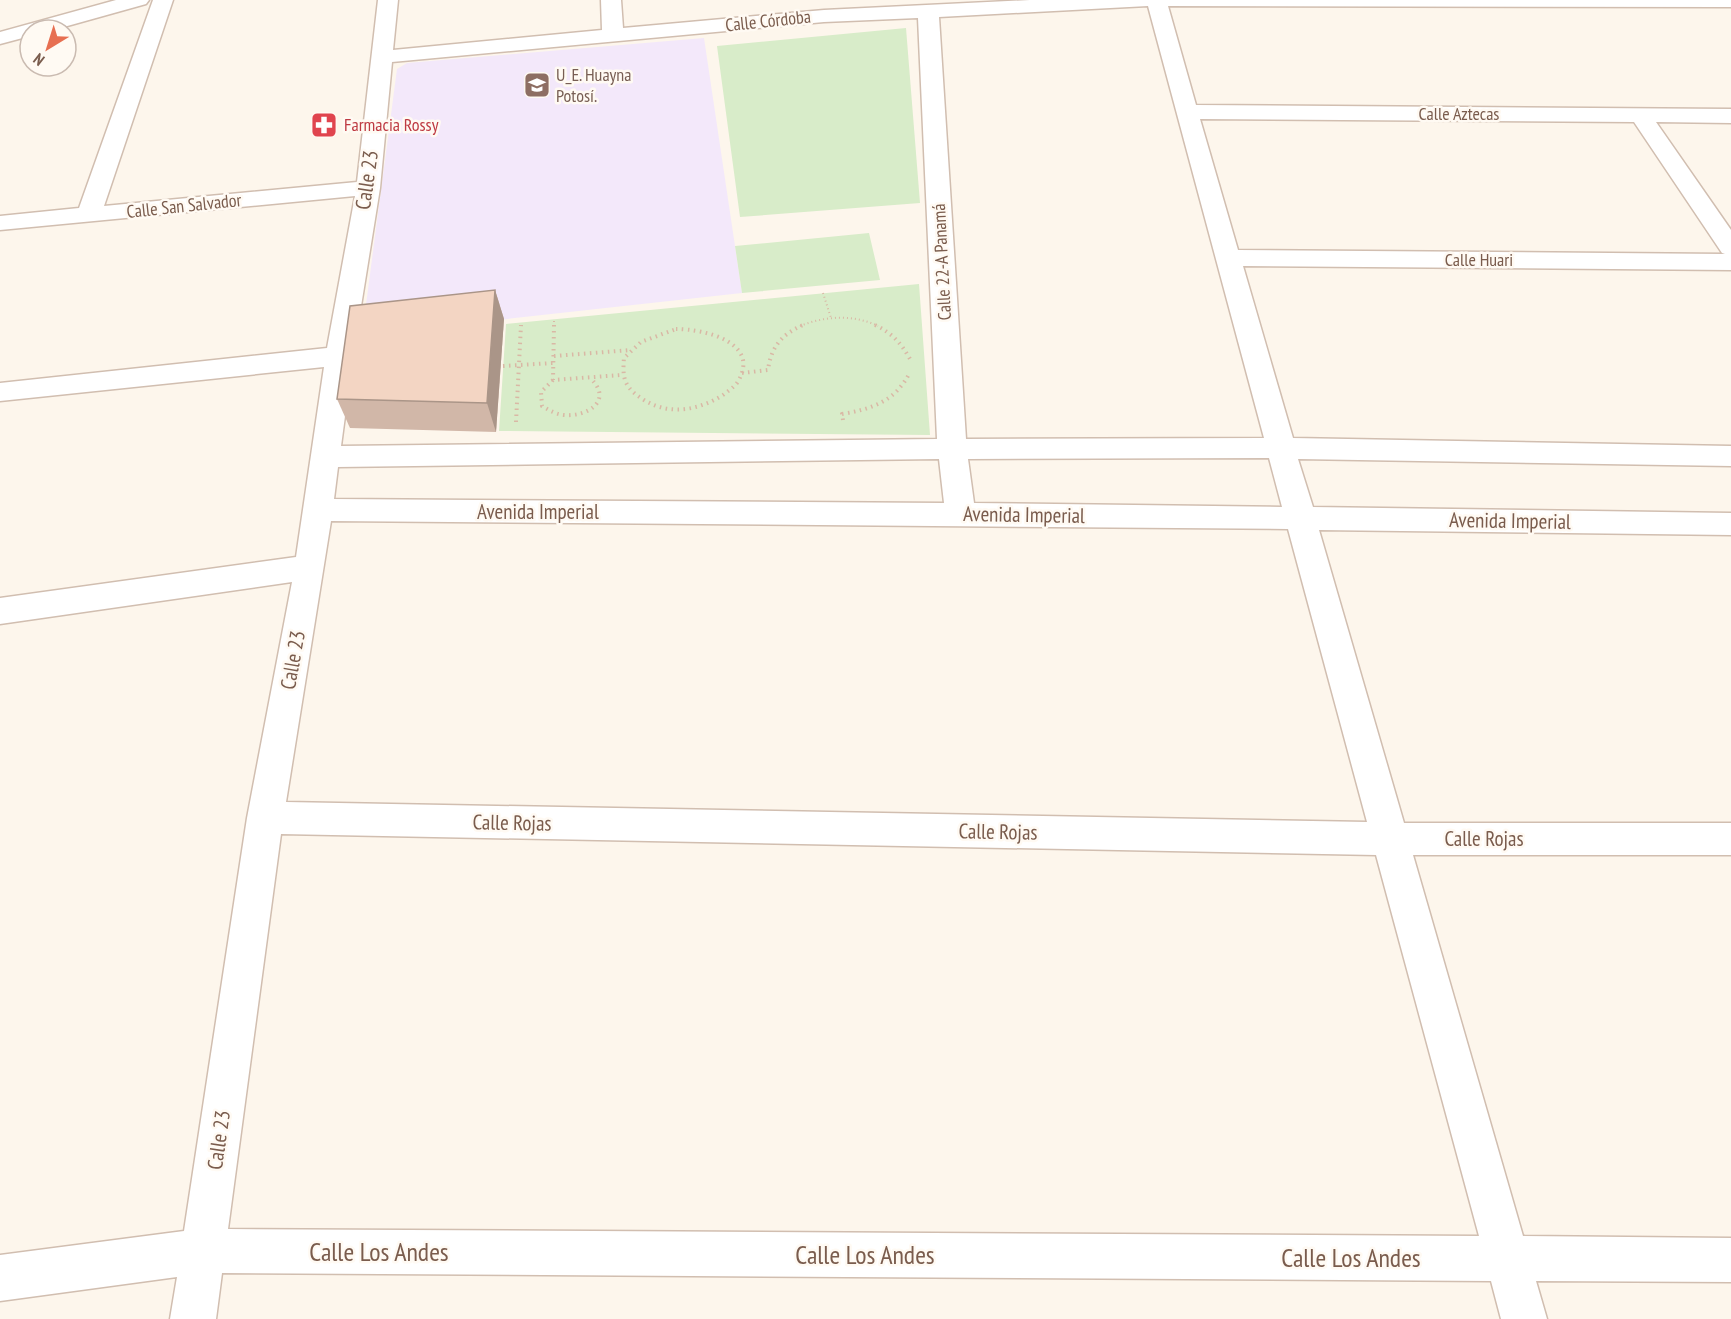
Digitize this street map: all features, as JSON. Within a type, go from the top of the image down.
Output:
[{"type":"street","points":[[0,38],[139,0]]},
{"type":"street","points":[[89,215],[163,0]]},
{"type":"street","name":"Calle 23","points":[[193,1319],[264,818],[310,567],[339,356],[368,188],[388,0]]},
{"type":"street","points":[[611,0],[613,37]]},
{"type":"street","points":[[1156,0],[1524,1319]]},
{"type":"street","name":"Calle Córdoba","points":[[382,57],[613,37],[823,8],[928,10],[1156,0],[1731,0]]},
{"type":"street","name":"Calle 22-A Panamá","points":[[928,10],[952,449],[960,514]]},
{"type":"street","name":"Calle Aztecas","points":[[1188,112],[1731,116]]},
{"type":"street","points":[[1641,116],[1731,248]]},
{"type":"street","name":"Calle San Salvador","points":[[0,223],[368,188]]},
{"type":"street","name":"Calle Huari","points":[[1228,258],[1731,262]]},
{"type":"street","points":[[0,392],[339,356]]},
{"type":"street","points":[[324,457],[952,449],[1281,448],[1731,456]]},
{"type":"street","name":"Avenida Imperial","points":[[318,510],[960,514],[1731,524]]},
{"type":"street","points":[[0,611],[310,567]]},
{"type":"street","name":"Calle Rojas","points":[[264,818],[1390,839],[1731,838]]},
{"type":"street","name":"Calle Los Andes","points":[[0,1278],[203,1251],[1731,1260]]},
{"type":"path","points":[[823,293],[831,318]]},
{"type":"path","points":[[742,373],[768,370],[770,355],[777,341],[791,330],[810,322],[831,318],[853,318],[874,323],[892,332],[905,345],[910,360],[910,373],[905,386],[880,406],[862,412],[842,414]]},
{"type":"path","points":[[553,380],[554,321]]},
{"type":"path","points":[[515,455],[521,323]]},
{"type":"path","points":[[695,329],[712,332],[726,339],[737,349],[742,360],[742,373],[735,386],[721,398],[703,406],[683,409],[664,408],[647,404],[634,396],[625,386],[621,375],[622,366],[631,350],[643,340],[658,333],[695,329]]},
{"type":"path","points":[[554,356],[631,350]]},
{"type":"path","points":[[503,366],[554,363]]},
{"type":"path","points":[[589,377],[596,382],[602,394],[593,407],[575,415],[555,415],[542,406],[541,392],[553,380],[589,377],[621,375]]},
{"type":"shaded area","points":[[704,38],[742,293],[362,335],[397,69],[407,63]]},
{"type":"green space","points":[[906,28],[920,203],[740,217],[717,46]]},
{"type":"green space","points":[[869,233],[880,280],[742,293],[735,246]]},
{"type":"green space","points":[[919,284],[930,435],[499,431],[506,324]]},
{"type":"building","points":[[495,290],[487,403],[337,399],[350,306]]},
{"type":"place","name":"U_E. Huayna Potosí.","points":[[537,85]]},
{"type":"place","name":"Farmacia Rossy","points":[[324,125]]}]
